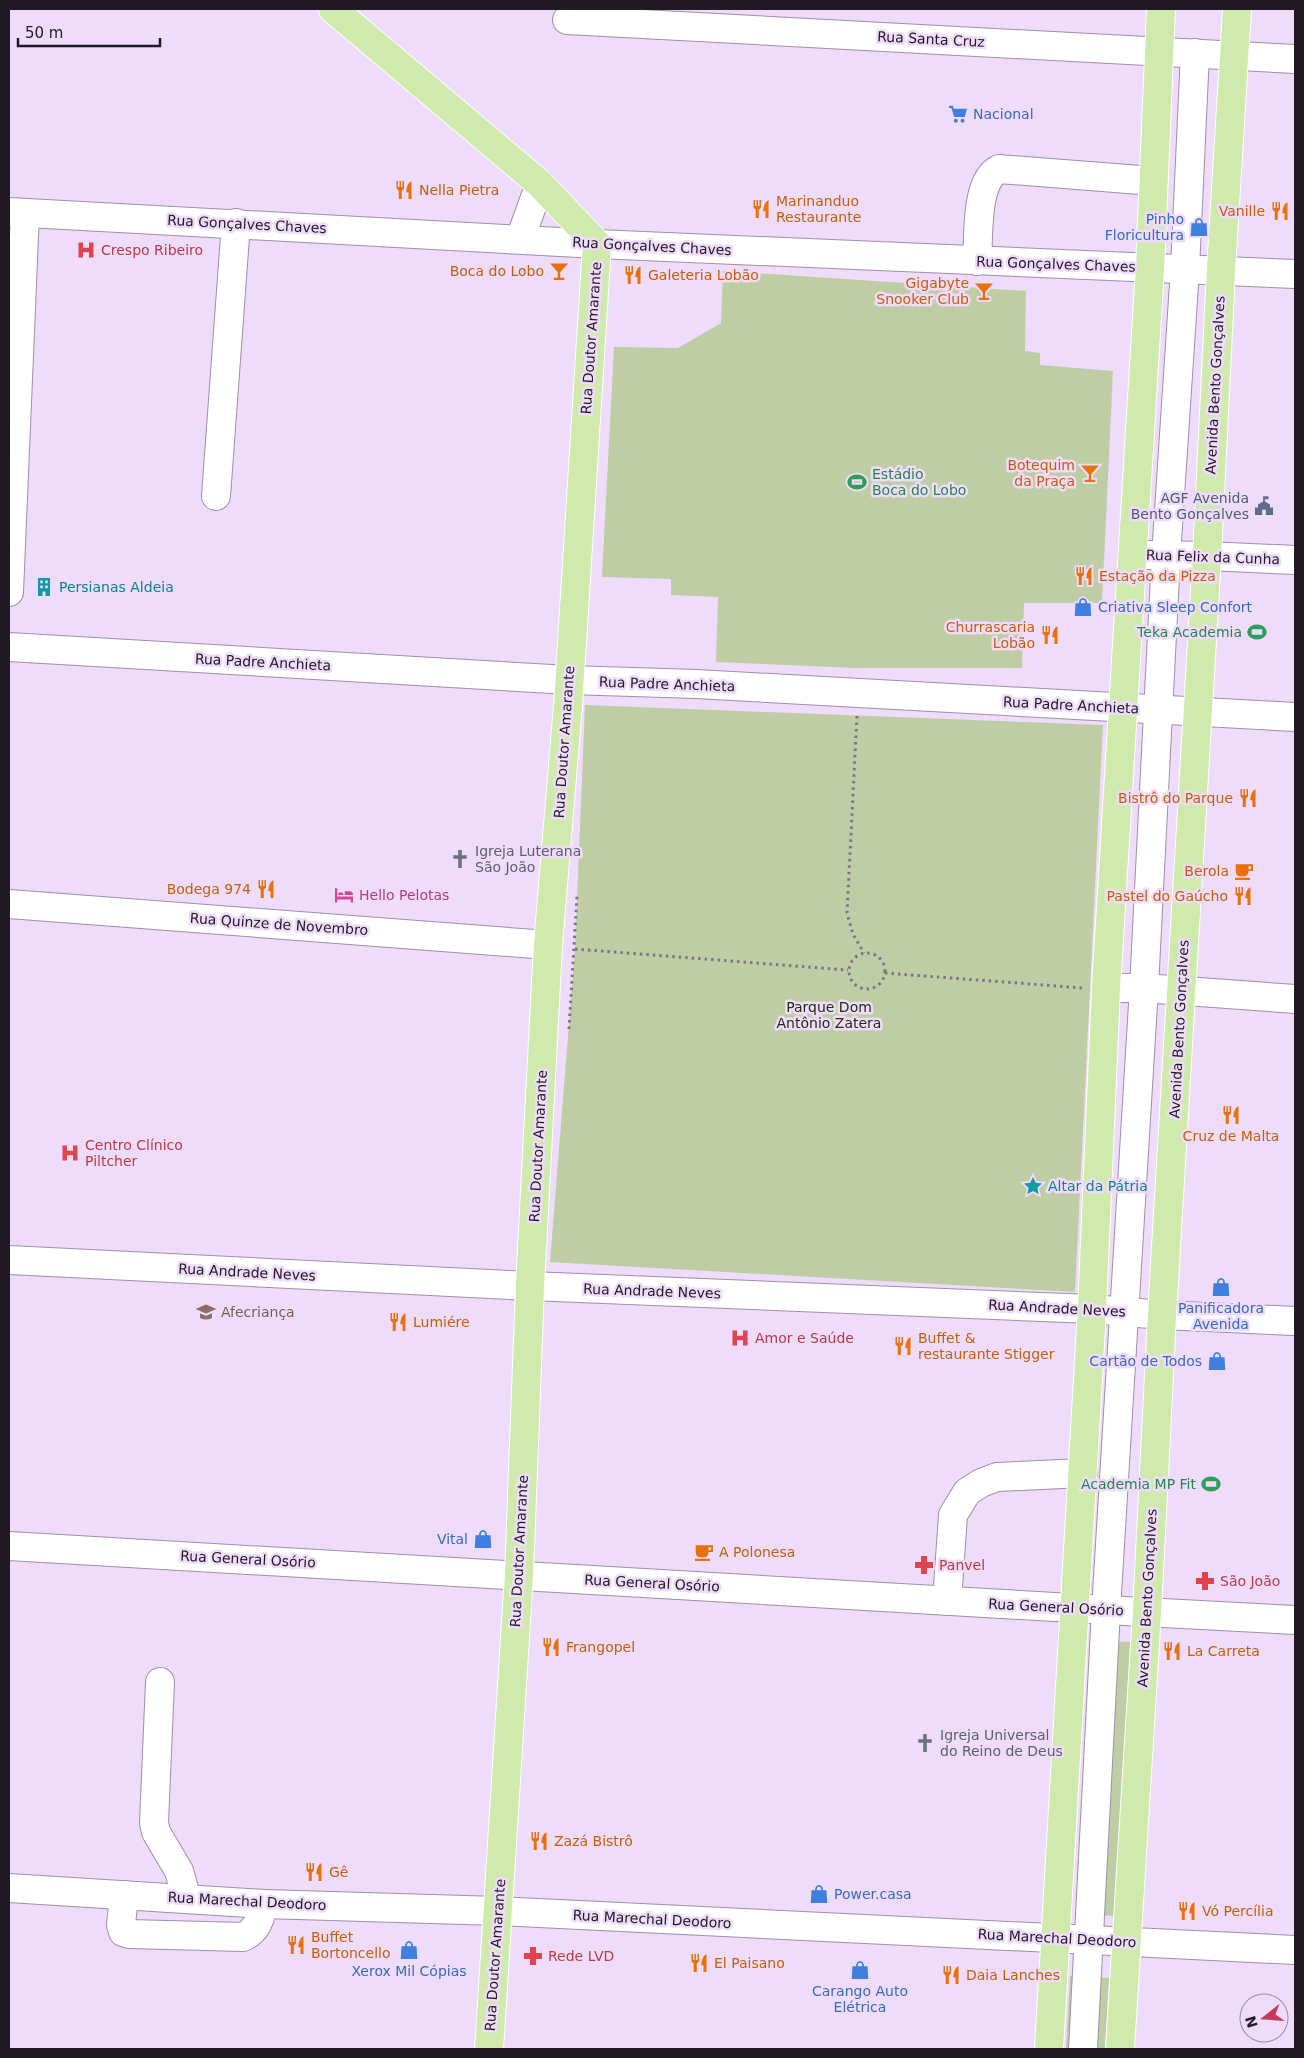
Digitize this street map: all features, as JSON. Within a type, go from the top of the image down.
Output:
[{"type":"main road","points":[[333,9],[540,184],[597,244]]},
{"type":"main road","points":[[1049,2049],[1092,1309],[1097,988],[1123,708],[1150,268],[1161,9]]},
{"type":"main road","name":"Avenida Bento Gonçalves","points":[[1120,2049],[1147,1612],[1162,1315],[1237,9]]},
{"type":"main road","name":"Rua Doutor Amarante","points":[[489,2049],[519,1575],[530,1286],[548,945],[569,680],[597,244]]},
{"type":"street","name":"Rua Santa Cruz","points":[[567,20],[1295,59]]},
{"type":"street","points":[[1083,2049],[1106,1610],[1144,988],[1166,556],[1185,269],[1195,53]]},
{"type":"street","points":[[977,260],[982,193],[992,172],[999,169],[1153,181]]},
{"type":"street","points":[[520,240],[540,184]]},
{"type":"street","points":[[9,592],[17,212]]},
{"type":"street","name":"Rua Gonçalves Chaves","points":[[17,212],[597,244],[1295,274]]},
{"type":"street","points":[[216,496],[236,224]]},
{"type":"street","name":"Rua Felix da Cunha","points":[[1131,555],[1295,560]]},
{"type":"street","name":"Rua Padre Anchieta","points":[[9,647],[569,680],[696,684],[1295,717]]},
{"type":"street","name":"Rua Quinze de Novembro","points":[[9,904],[548,945]]},
{"type":"street","points":[[1097,988],[1144,988],[1295,999]]},
{"type":"street","name":"Rua Andrade Neves","points":[[9,1260],[530,1286],[1092,1309],[1162,1315],[1295,1321]]},
{"type":"street","points":[[947,1601],[953,1515],[967,1492],[981,1483],[997,1477],[1083,1473]]},
{"type":"street","name":"Rua General Osório","points":[[9,1546],[1295,1620]]},
{"type":"street","points":[[160,1682],[154,1823],[156,1832],[180,1871],[187,1899]]},
{"type":"street","name":"Rua Marechal Deodoro","points":[[9,1888],[264,1904],[498,1911],[1295,1950]]},
{"type":"street","points":[[124,1895],[122,1925],[123,1932],[129,1934],[243,1936],[251,1933],[258,1925],[264,1904]]},
{"type":"path","points":[[857,716],[847,913],[853,934],[864,953]]},
{"type":"path","points":[[575,949],[848,970]]},
{"type":"path","points":[[864,953],[876,956],[881,960],[885,973],[877,986],[866,989],[860,988],[852,981],[848,970],[853,959],[864,953]]},
{"type":"path","points":[[885,973],[1097,988]]},
{"type":"green space","name":"Estádio Boca do Lobo","points":[[723,271],[1026,291],[1025,351],[1040,353],[1040,365],[1113,371],[1102,603],[1024,603],[1022,668],[855,668],[716,662],[718,597],[671,595],[671,579],[602,577],[614,347],[678,348],[721,323]]},
{"type":"green space","name":"Parque Dom Antônio Zatera","points":[[585,705],[1103,725],[1075,1292],[550,1262],[575,949]]},
{"type":"green space","points":[[1092,1641],[1132,1642],[1115,1916],[1078,1914]]},
{"type":"green space","points":[[1070,1976],[1109,1978],[1105,2049],[1066,2049]]},
{"type":"place","name":"Nacional","points":[[958,114]]},
{"type":"place","name":"Nella Pietra","points":[[404,190]]},
{"type":"place","name":"Marinanduo Restaurante","points":[[761,209]]},
{"type":"place","name":"Vanille","points":[[1280,211]]},
{"type":"place","name":"Pinho Floricultura","points":[[1199,227]]},
{"type":"place","name":"Crespo Ribeiro","points":[[86,250]]},
{"type":"place","name":"Boca do Lobo","points":[[559,271]]},
{"type":"place","name":"Galeteria Lobão","points":[[633,275]]},
{"type":"place","name":"Gigabyte Snooker Club","points":[[984,291]]},
{"type":"place","name":"Botequim da Praça","points":[[1090,473]]},
{"type":"place","name":"Estádio Boca do Lobo","points":[[857,482]]},
{"type":"place","name":"AGF Avenida Bento Gonçalves","points":[[1264,506]]},
{"type":"place","name":"Estação da Pizza","points":[[1084,576]]},
{"type":"place","name":"Persianas Aldeia","points":[[44,587]]},
{"type":"place","name":"Criativa Sleep Confort","points":[[1083,607]]},
{"type":"place","name":"Teka Academia","points":[[1257,632]]},
{"type":"place","name":"Churrascaria Lobão","points":[[1050,635]]},
{"type":"place","name":"Bistrô do Parque","points":[[1248,798]]},
{"type":"place","name":"Igreja Luterana São João","points":[[460,859]]},
{"type":"place","name":"Berola","points":[[1244,871]]},
{"type":"place","name":"Bodega 974","points":[[266,889]]},
{"type":"place","name":"Hello Pelotas","points":[[344,895]]},
{"type":"place","name":"Pastel do Gaúcho","points":[[1243,896]]},
{"type":"place","name":"Cruz de Malta","points":[[1231,1115]]},
{"type":"place","name":"Centro Clínico Piltcher","points":[[70,1153]]},
{"type":"place","name":"Altar da Pátria","points":[[1033,1186]]},
{"type":"place","name":"Panificadora Avenida","points":[[1221,1287]]},
{"type":"place","name":"Afecriança","points":[[206,1312]]},
{"type":"place","name":"Lumiére","points":[[398,1322]]},
{"type":"place","name":"Amor e Saúde","points":[[740,1338]]},
{"type":"place","name":"Buffet & restaurante Stigger","points":[[903,1346]]},
{"type":"place","name":"Cartão de Todos","points":[[1217,1361]]},
{"type":"place","name":"Academia MP Fit","points":[[1211,1484]]},
{"type":"place","name":"Vital","points":[[483,1539]]},
{"type":"place","name":"A Polonesa","points":[[704,1552]]},
{"type":"place","name":"Panvel","points":[[924,1565]]},
{"type":"place","name":"São João","points":[[1205,1581]]},
{"type":"place","name":"Frangopel","points":[[551,1647]]},
{"type":"place","name":"La Carreta","points":[[1172,1651]]},
{"type":"place","name":"Igreja Universal do Reino de Deus","points":[[925,1743]]},
{"type":"place","name":"Zazá Bistrô","points":[[539,1841]]},
{"type":"place","name":"Gê","points":[[314,1872]]},
{"type":"place","name":"Power.casa","points":[[819,1894]]},
{"type":"place","name":"Vó Percília","points":[[1187,1911]]},
{"type":"place","name":"Buffet Bortoncello","points":[[296,1945]]},
{"type":"place","name":"Xerox Mil Cópias","points":[[409,1950]]},
{"type":"place","name":"Rede LVD","points":[[533,1956]]},
{"type":"place","name":"El Paisano","points":[[699,1963]]},
{"type":"place","name":"Carango Auto Elétrica","points":[[860,1970]]},
{"type":"place","name":"Daia Lanches","points":[[951,1975]]}]
